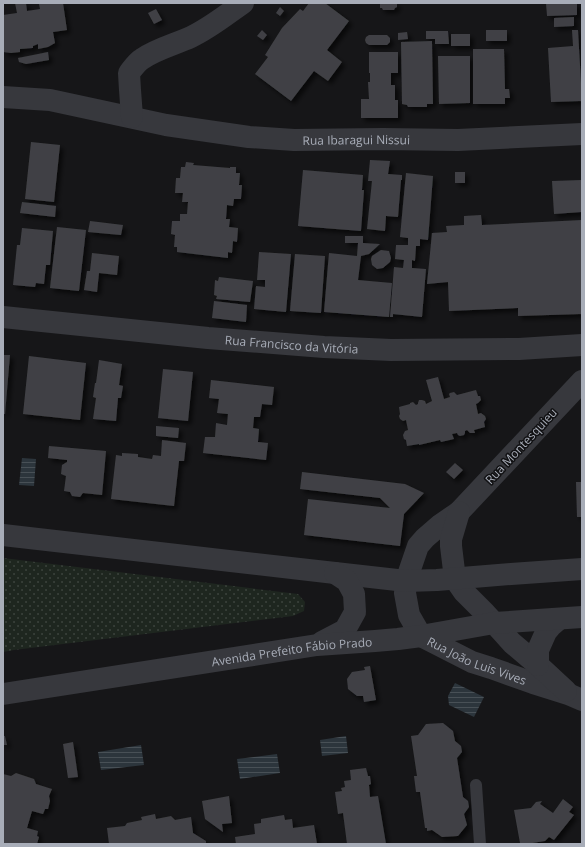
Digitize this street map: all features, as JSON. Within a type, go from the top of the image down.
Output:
[{"type":"street","points":[[132,117],[129,72],[142,59],[191,37],[209,27],[243,3]]},
{"type":"street","name":"Rua Ibaragui Nissui","points":[[3,97],[50,100],[166,125],[249,137],[294,140],[458,140],[582,134]]},
{"type":"street","name":"Rua Francisco da Vitória","points":[[3,316],[208,338],[324,347],[384,350],[519,349],[582,345]]},
{"type":"street","name":"Rua Montesquieu","points":[[406,581],[418,546],[425,538],[459,512],[582,381]]},
{"type":"street","name":"Rua Montesquieu","points":[[455,579],[451,539],[459,512]]},
{"type":"street","points":[[3,535],[406,581],[455,579],[582,569]]},
{"type":"street","points":[[317,645],[345,630],[354,612],[354,594],[347,581],[335,574]]},
{"type":"street","name":"Rua João Luis Vives","points":[[455,579],[464,592],[512,643],[575,697]]},
{"type":"street","name":"Rua João Luis Vives","points":[[406,581],[405,593],[409,615],[421,636],[472,662],[575,697]]},
{"type":"street","name":"Avenida Prefeito Fábio Prado","points":[[3,694],[317,645],[421,636],[494,623],[582,617]]},
{"type":"street","name":"Rua João Luis Vives","points":[[538,665],[538,650],[546,632],[559,619]]},
{"type":"lane","points":[[476,785],[480,844]]},
{"type":"shaded area","points":[[22,458],[36,459],[34,486],[19,485]]},
{"type":"shaded area","points":[[3,558],[298,594],[305,602],[304,611],[293,616],[3,652]]},
{"type":"shaded area","points":[[455,683],[484,697],[474,717],[449,705],[448,696]]},
{"type":"shaded area","points":[[346,736],[348,753],[322,756],[320,740]]},
{"type":"shaded area","points":[[141,745],[144,765],[101,770],[98,752]]},
{"type":"shaded area","points":[[277,754],[280,773],[240,779],[237,759]]},
{"type":"building","points":[[15,3],[26,3],[27,11],[40,9],[39,4],[63,3],[67,30],[53,32],[55,43],[48,47],[38,49],[38,44],[33,46],[33,48],[20,49],[20,52],[3,52],[3,15],[17,13]]},
{"type":"building","points":[[309,3],[325,3],[349,21],[327,50],[342,62],[328,81],[314,71],[291,101],[255,74],[268,57],[265,55],[282,28],[300,9],[303,11]]},
{"type":"building","points":[[380,3],[397,3],[397,7],[394,10],[383,10],[380,8]]},
{"type":"building","points":[[546,3],[577,3],[577,15],[547,16]]},
{"type":"building","points":[[280,7],[284,11],[280,16],[276,13]]},
{"type":"building","points":[[156,9],[162,20],[154,24],[148,13]]},
{"type":"building","points":[[574,17],[574,26],[554,27],[554,18]]},
{"type":"building","points":[[262,30],[267,35],[263,40],[257,36]]},
{"type":"building","points":[[486,30],[507,30],[507,41],[486,41]]},
{"type":"building","points":[[572,30],[578,30],[582,101],[551,102],[548,48],[573,46]]},
{"type":"building","points":[[426,31],[448,31],[449,44],[435,44],[435,39],[426,39]]},
{"type":"building","points":[[407,32],[408,39],[398,40],[398,33]]},
{"type":"building","points":[[451,34],[470,34],[470,46],[451,46]]},
{"type":"building","points":[[369,35],[387,35],[390,38],[390,42],[387,45],[369,45],[365,40]]},
{"type":"building","points":[[432,41],[433,104],[427,104],[427,107],[408,107],[407,105],[402,104],[401,42]]},
{"type":"building","points":[[473,49],[504,49],[505,89],[509,89],[510,98],[505,98],[505,104],[473,104]]},
{"type":"building","points":[[48,52],[49,60],[26,64],[19,62],[18,58]]},
{"type":"building","points":[[369,52],[398,52],[398,73],[391,73],[391,85],[395,85],[395,100],[398,100],[398,118],[361,118],[361,99],[369,99]]},
{"type":"building","points":[[438,56],[470,56],[470,103],[439,104]]},
{"type":"building","points":[[31,142],[60,145],[54,202],[25,199]]},
{"type":"building","points":[[370,160],[390,161],[388,174],[402,175],[398,217],[386,216],[385,231],[367,229],[372,181],[368,181]]},
{"type":"building","points":[[186,162],[194,163],[193,165],[230,168],[236,167],[236,173],[240,173],[239,185],[242,185],[241,199],[234,199],[233,206],[227,205],[226,219],[230,219],[229,227],[238,228],[237,242],[233,241],[232,253],[228,252],[228,258],[177,252],[177,247],[174,247],[175,235],[171,234],[172,221],[180,221],[180,214],[187,214],[188,202],[182,202],[183,193],[175,193],[176,178],[180,178],[181,167],[185,167]]},
{"type":"building","points":[[303,170],[363,175],[362,190],[364,190],[361,231],[298,226]]},
{"type":"building","points":[[455,172],[465,172],[465,183],[455,183]]},
{"type":"building","points":[[406,173],[433,176],[428,240],[420,239],[420,246],[416,246],[415,261],[412,260],[412,268],[426,269],[422,317],[393,314],[393,317],[390,317],[394,267],[403,268],[404,260],[395,259],[396,245],[408,245],[408,238],[400,237]]},
{"type":"building","points":[[582,180],[582,212],[554,214],[552,181]]},
{"type":"building","points":[[22,202],[56,206],[55,217],[20,213]]},
{"type":"building","points":[[481,215],[482,225],[582,220],[582,314],[518,316],[518,308],[449,311],[448,282],[427,284],[432,233],[447,232],[446,226],[464,225],[464,216]]},
{"type":"building","points":[[90,221],[123,225],[121,235],[88,232]]},
{"type":"building","points":[[57,227],[86,230],[79,291],[50,288]]},
{"type":"building","points":[[22,228],[53,231],[50,265],[46,265],[44,284],[36,283],[35,287],[13,285],[17,245],[20,245]]},
{"type":"building","points":[[345,236],[363,236],[363,243],[380,244],[369,254],[361,256],[358,280],[392,283],[389,317],[324,312],[329,253],[357,256],[358,243],[345,243]]},
{"type":"building","points":[[381,250],[389,251],[391,258],[390,262],[383,268],[377,269],[372,265],[371,259],[372,256]]},
{"type":"building","points":[[259,252],[291,254],[286,312],[254,309],[256,286],[265,287],[265,280],[257,280]]},
{"type":"building","points":[[92,253],[119,256],[117,275],[99,273],[97,292],[84,290],[87,271],[90,271]]},
{"type":"building","points":[[295,254],[325,256],[321,313],[290,311]]},
{"type":"building","points":[[219,277],[253,281],[250,302],[216,299],[217,296],[214,295],[215,280],[218,281]]},
{"type":"building","points":[[214,301],[247,305],[246,322],[212,318]]},
{"type":"building","points":[[3,355],[10,355],[5,414],[3,414]]},
{"type":"building","points":[[29,356],[86,363],[80,420],[23,414]]},
{"type":"building","points":[[99,360],[122,364],[119,385],[123,386],[121,398],[118,398],[116,421],[93,419],[96,398],[93,397]]},
{"type":"building","points":[[163,369],[193,372],[188,421],[158,418]]},
{"type":"building","points":[[438,377],[444,399],[450,397],[450,393],[454,392],[457,395],[476,390],[481,400],[476,404],[478,414],[481,413],[485,416],[485,427],[474,430],[475,433],[470,433],[467,430],[465,431],[464,435],[460,436],[457,433],[452,434],[454,439],[407,446],[403,435],[405,431],[408,430],[406,420],[403,421],[400,419],[399,407],[413,402],[416,405],[418,404],[419,400],[425,401],[426,404],[432,401],[426,380]]},
{"type":"building","points":[[211,380],[274,387],[272,405],[262,404],[260,417],[254,417],[253,428],[259,429],[258,442],[268,443],[266,460],[203,453],[205,437],[215,437],[216,423],[227,425],[228,414],[217,413],[219,399],[209,398]]},
{"type":"building","points":[[156,426],[179,428],[178,438],[156,436]]},
{"type":"building","points":[[162,440],[186,443],[184,461],[179,461],[174,506],[111,499],[116,455],[122,456],[122,453],[138,454],[138,457],[152,459],[153,455],[161,456]]},
{"type":"building","points":[[49,446],[106,451],[102,495],[83,493],[80,497],[72,496],[70,492],[64,491],[66,476],[61,474],[62,465],[67,462],[67,460],[48,458]]},
{"type":"building","points":[[455,463],[463,470],[454,479],[446,472]]},
{"type":"building","points":[[302,472],[405,484],[424,493],[404,514],[400,546],[304,535],[308,499],[390,508],[380,498],[300,489]]},
{"type":"building","points":[[576,482],[582,482],[582,517],[577,517]]},
{"type":"building","points":[[370,666],[376,700],[364,702],[363,696],[357,696],[348,689],[347,679],[352,672],[365,670],[364,667]]},
{"type":"building","points":[[443,723],[453,731],[455,741],[461,746],[462,752],[457,758],[463,797],[468,801],[469,807],[464,814],[467,825],[458,836],[442,837],[432,830],[427,831],[427,828],[425,828],[420,792],[416,792],[414,776],[417,776],[411,736],[418,735],[426,724]]},
{"type":"building","points":[[3,736],[5,736],[7,745],[3,745]]},
{"type":"building","points":[[73,742],[78,777],[68,778],[63,744]]},
{"type":"building","points":[[366,768],[368,776],[370,776],[370,797],[378,796],[386,844],[347,844],[343,813],[338,814],[335,792],[342,791],[341,788],[345,787],[344,781],[351,780],[350,770]]},
{"type":"building","points":[[16,773],[34,779],[36,784],[52,789],[49,796],[50,801],[48,809],[45,809],[43,814],[32,811],[27,828],[38,831],[37,836],[39,837],[37,844],[3,844],[3,774],[11,776]]},
{"type":"building","points":[[229,796],[232,823],[222,824],[223,832],[205,819],[202,801]]},
{"type":"building","points":[[563,799],[573,807],[569,812],[574,815],[554,840],[549,837],[545,841],[521,844],[514,810],[531,808],[536,802],[542,801],[540,804],[553,813]]},
{"type":"building","points":[[155,814],[156,819],[171,816],[175,820],[191,817],[193,833],[206,841],[206,844],[109,844],[107,828],[125,826],[127,823],[142,820],[141,817]]},
{"type":"building","points":[[284,815],[285,820],[292,819],[293,828],[314,825],[317,844],[236,844],[235,837],[255,834],[254,824],[261,823],[261,819]]}]
